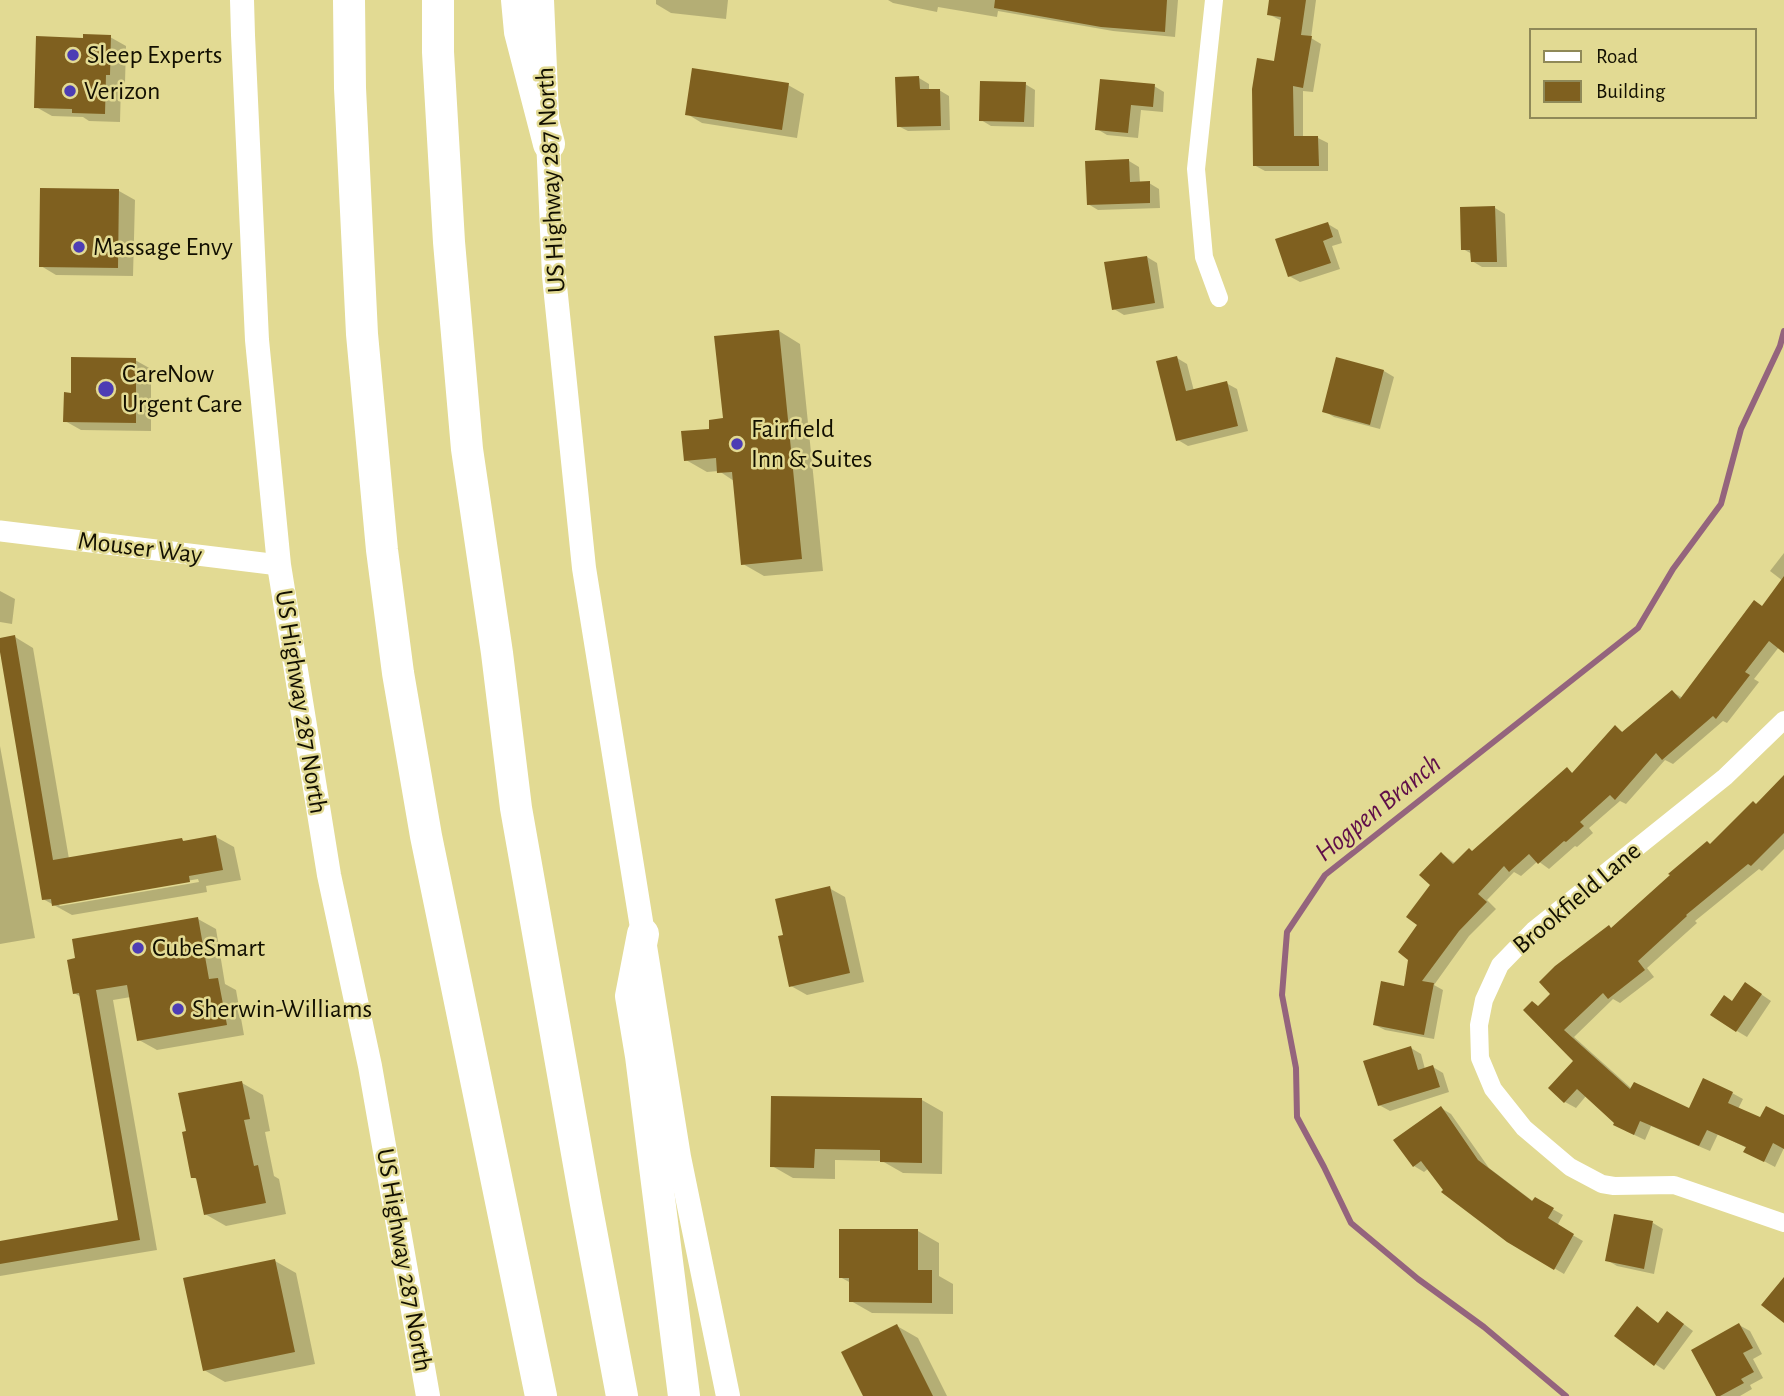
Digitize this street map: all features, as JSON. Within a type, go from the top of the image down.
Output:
[{"type":"highway","points":[[349,0],[350,88],[362,334],[398,673],[426,836],[541,1396]]},
{"type":"highway","points":[[438,0],[438,52],[449,242],[467,449],[497,653],[516,808],[622,1396]]},
{"type":"highway","points":[[517,0],[520,32],[549,144]]},
{"type":"highway","points":[[643,934],[631,996],[684,1396]]},
{"type":"main road","name":"US Highway 287 North","points":[[242,0],[257,340],[279,565],[329,875],[370,1066],[428,1396]]},
{"type":"main road","name":"US Highway 287 North","points":[[542,0],[554,276],[583,568],[679,1157],[728,1396]]},
{"type":"street","points":[[1214,0],[1196,169],[1203,257],[1219,298]]},
{"type":"street","name":"Mouser Way","points":[[0,531],[279,565]]},
{"type":"street","name":"Brookfield Lane","points":[[1784,720],[1725,777],[1534,930],[1500,965],[1485,1000],[1479,1025],[1479,1058],[1493,1088],[1524,1128],[1570,1167],[1602,1184],[1674,1185],[1784,1223]]},
{"type":"building","points":[[995,0],[1167,0],[1165,32],[1101,27],[994,8]]},
{"type":"building","points":[[1269,0],[1306,0],[1301,35],[1312,36],[1303,88],[1293,86],[1294,136],[1318,136],[1319,166],[1253,166],[1252,89],[1257,58],[1274,61],[1281,17],[1267,15]]},
{"type":"building","points":[[83,34],[111,35],[105,114],[72,113],[72,109],[34,108],[36,36],[83,38]]},
{"type":"building","points":[[692,68],[789,83],[782,130],[685,115]]},
{"type":"building","points":[[919,76],[920,89],[940,89],[941,126],[897,127],[895,77]]},
{"type":"building","points":[[1100,79],[1155,84],[1153,107],[1131,105],[1128,133],[1095,130]]},
{"type":"building","points":[[980,81],[1026,82],[1024,122],[979,121]]},
{"type":"building","points":[[1129,159],[1130,182],[1150,181],[1150,203],[1087,205],[1085,161]]},
{"type":"building","points":[[40,188],[119,189],[118,268],[39,267]]},
{"type":"building","points":[[1495,206],[1497,262],[1471,262],[1470,250],[1461,250],[1460,207]]},
{"type":"building","points":[[1328,222],[1333,237],[1323,241],[1331,263],[1288,277],[1275,239]]},
{"type":"building","points":[[1147,256],[1155,303],[1112,310],[1104,262]]},
{"type":"building","name":"Fairfield Inn & Suites","points":[[779,330],[802,559],[741,565],[732,472],[717,473],[716,458],[684,461],[681,431],[709,429],[709,420],[723,418],[714,336]]},
{"type":"building","points":[[1177,356],[1186,391],[1227,381],[1238,426],[1176,441],[1156,361]]},
{"type":"building","name":"CareNow Urgent Care","points":[[71,357],[136,358],[136,423],[63,422],[64,392],[71,393]]},
{"type":"building","points":[[1336,357],[1384,370],[1370,425],[1322,412]]},
{"type":"building","points":[[1784,576],[1784,653],[1769,641],[1745,672],[1750,675],[1716,719],[1713,716],[1662,760],[1656,753],[1615,800],[1610,795],[1580,822],[1584,826],[1538,864],[1529,854],[1509,872],[1504,866],[1478,894],[1487,902],[1459,931],[1422,981],[1434,983],[1424,1035],[1373,1025],[1381,981],[1404,986],[1408,960],[1398,952],[1417,925],[1406,917],[1430,885],[1419,875],[1441,852],[1453,864],[1469,848],[1472,851],[1567,767],[1572,773],[1615,725],[1622,732],[1672,690],[1680,699],[1754,600],[1762,606]]},
{"type":"building","points":[[15,635],[53,860],[182,838],[183,841],[216,835],[223,870],[189,876],[190,882],[52,906],[51,899],[42,900],[0,652],[0,638]]},
{"type":"building","points":[[1784,775],[1784,833],[1751,866],[1748,864],[1686,915],[1638,961],[1645,970],[1608,999],[1603,993],[1564,1030],[1630,1089],[1634,1082],[1689,1108],[1703,1078],[1733,1092],[1728,1103],[1760,1117],[1766,1106],[1784,1115],[1784,1149],[1773,1143],[1764,1162],[1743,1152],[1746,1147],[1707,1130],[1699,1146],[1640,1121],[1634,1135],[1613,1125],[1614,1123],[1577,1089],[1564,1103],[1548,1088],[1573,1061],[1523,1010],[1532,1001],[1538,1006],[1550,994],[1539,982],[1555,966],[1609,925],[1611,928],[1670,875],[1668,874],[1707,841],[1710,844],[1753,801],[1756,804]]},
{"type":"building","points":[[830,886],[850,973],[789,987],[778,936],[783,935],[775,899]]},
{"type":"building","points":[[198,917],[209,979],[218,978],[227,1025],[137,1041],[127,985],[96,990],[140,1240],[0,1264],[0,1241],[118,1220],[79,993],[73,994],[67,960],[75,958],[72,939]]},
{"type":"building","points":[[1745,982],[1762,994],[1736,1032],[1710,1015],[1724,995],[1732,1001]]},
{"type":"building","points":[[1411,1046],[1418,1070],[1433,1065],[1440,1087],[1378,1106],[1363,1061]]},
{"type":"building","points":[[242,1081],[250,1119],[244,1120],[254,1166],[258,1165],[266,1203],[204,1215],[196,1178],[191,1178],[182,1132],[186,1131],[178,1093]]},
{"type":"building","points":[[771,1096],[922,1098],[922,1163],[880,1162],[880,1150],[815,1149],[814,1168],[770,1167]]},
{"type":"building","points":[[1441,1106],[1478,1160],[1532,1201],[1535,1197],[1554,1208],[1548,1218],[1574,1234],[1554,1270],[1507,1242],[1441,1192],[1443,1190],[1421,1161],[1413,1167],[1393,1140]]},
{"type":"building","points":[[1614,1214],[1653,1221],[1644,1269],[1605,1261]]},
{"type":"building","points":[[839,1229],[918,1229],[918,1270],[932,1270],[932,1303],[849,1302],[849,1278],[839,1278]]},
{"type":"building","points":[[275,1259],[295,1352],[203,1371],[183,1278]]},
{"type":"building","points":[[1784,1277],[1784,1323],[1761,1305]]},
{"type":"building","points":[[1637,1306],[1658,1323],[1667,1311],[1684,1324],[1654,1366],[1614,1336]]},
{"type":"building","points":[[1739,1323],[1753,1348],[1743,1353],[1754,1372],[1741,1379],[1744,1383],[1716,1396],[1691,1350]]},
{"type":"building","points":[[897,1324],[933,1396],[863,1396],[841,1352]]},
{"type":"waterway","name":"Hogpen Branch","points":[[1566,1396],[1484,1327],[1418,1279],[1351,1223],[1297,1117],[1296,1068],[1282,995],[1287,932],[1325,875],[1638,628],[1673,569],[1721,504],[1741,429],[1780,346],[1784,331]]},
{"type":"place","name":"Sleep Experts","points":[[73,55]]},
{"type":"place","name":"Verizon","points":[[70,91]]},
{"type":"place","name":"Massage Envy","points":[[79,247]]},
{"type":"place","name":"CareNow Urgent Care","points":[[106,389]]},
{"type":"place","name":"Fairfield Inn & Suites","points":[[737,444]]},
{"type":"place","name":"CubeSmart","points":[[138,948]]},
{"type":"place","name":"Sherwin-Williams","points":[[178,1009]]}]
